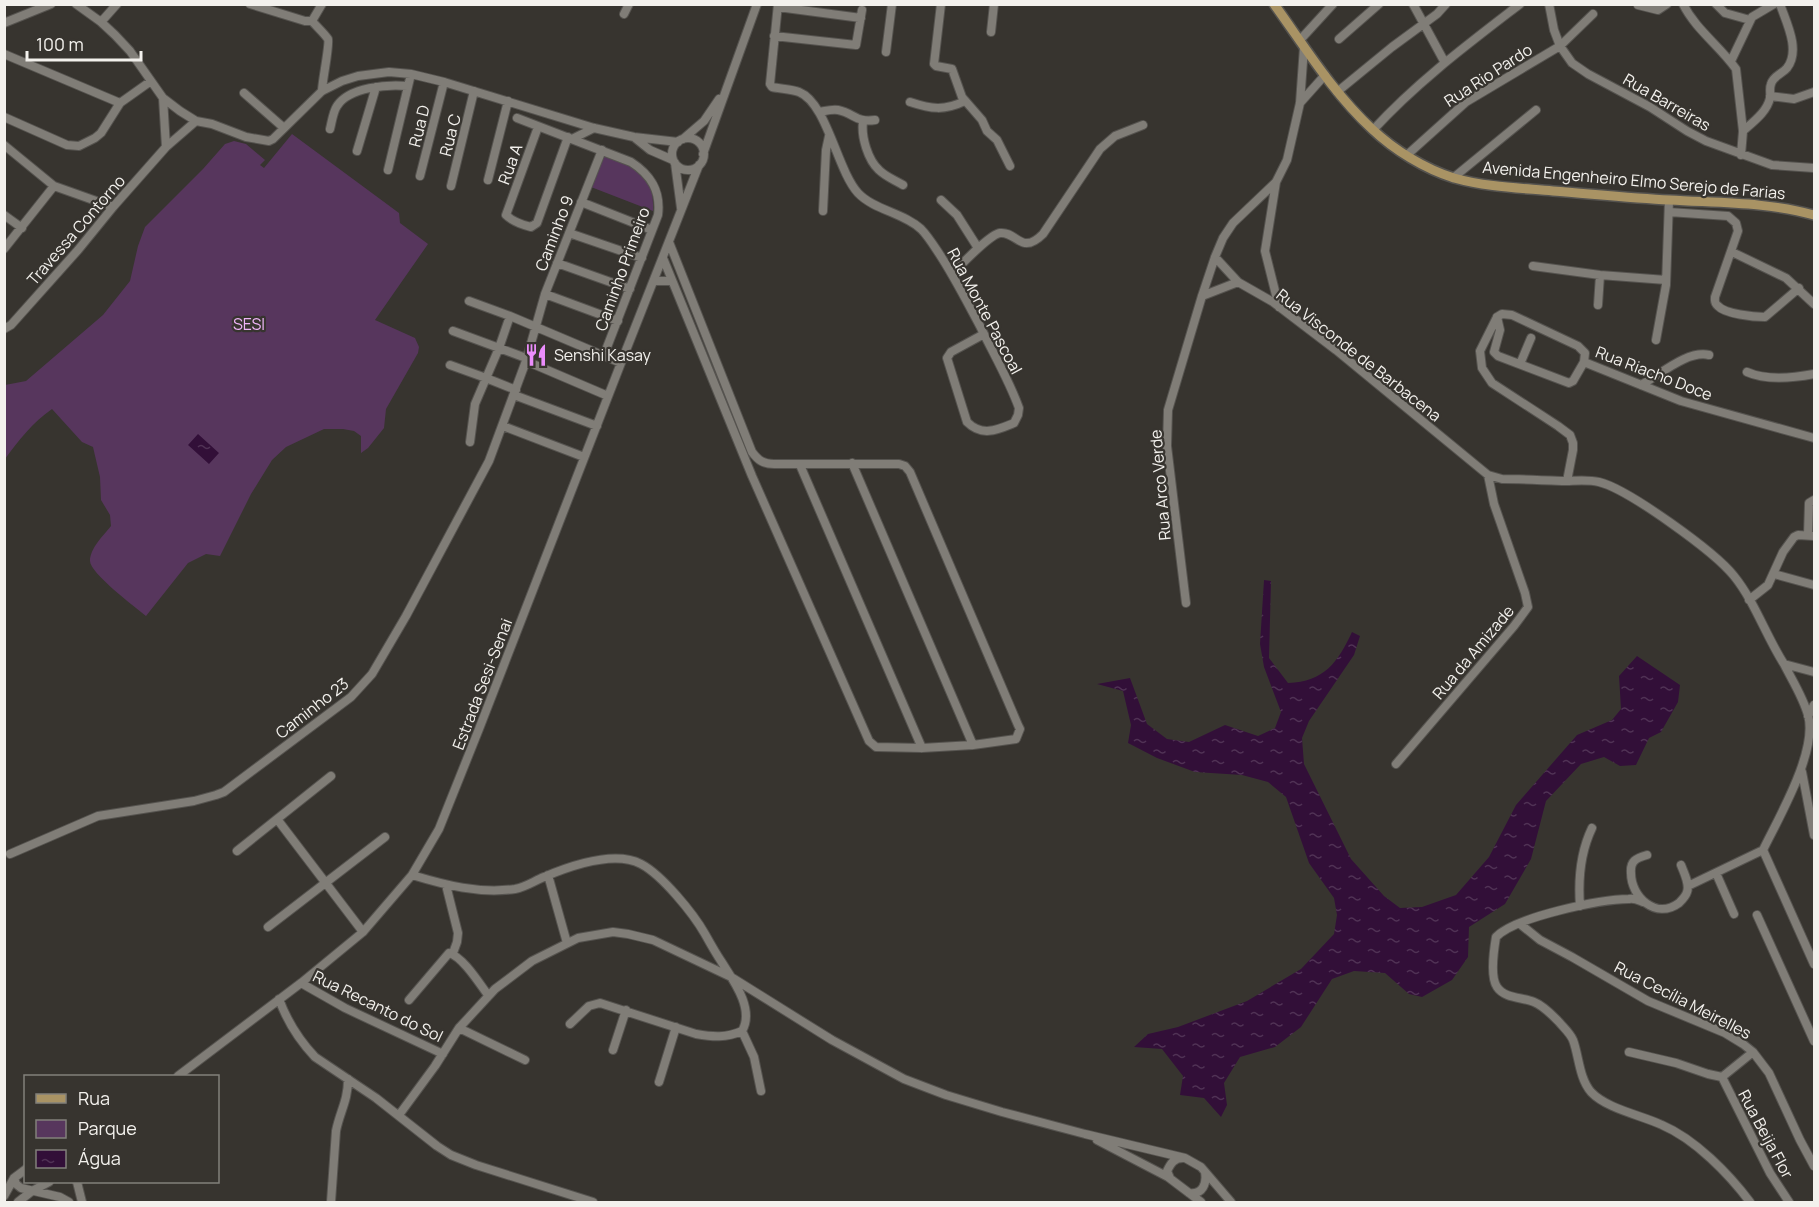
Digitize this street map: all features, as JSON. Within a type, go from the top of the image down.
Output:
[{"type":"main road","name":"Avenida Engenheiro Elmo Serejo de Farias","points":[[1274,4],[1337,92],[1373,130],[1407,155],[1453,177],[1497,186],[1763,205],[1791,208],[1815,215]]},
{"type":"street","points":[[4,23],[51,4]]},
{"type":"street","points":[[76,4],[101,22],[130,51],[163,98],[196,121],[212,124],[246,137],[269,141],[322,92],[342,81],[358,76],[390,72],[411,74],[444,82],[594,128],[634,137],[697,141],[703,149],[703,154]]},
{"type":"street","points":[[101,22],[117,4]]},
{"type":"street","points":[[249,4],[305,21],[312,21],[327,38],[329,43],[322,92]]},
{"type":"street","points":[[312,21],[322,4]]},
{"type":"street","points":[[624,14],[629,4]]},
{"type":"street","points":[[634,137],[650,150],[674,162],[682,169],[691,170],[699,165],[757,4]]},
{"type":"street","points":[[837,14],[838,4]]},
{"type":"street","points":[[886,52],[892,4]]},
{"type":"street","points":[[941,4],[934,64],[952,69],[965,101],[982,120],[987,131],[998,140],[1010,166]]},
{"type":"street","points":[[990,32],[994,4]]},
{"type":"street","points":[[1279,307],[1265,251],[1276,182],[1288,158],[1300,103],[1302,44],[1333,4]]},
{"type":"street","points":[[1340,39],[1379,4]]},
{"type":"street","points":[[1413,4],[1444,61]]},
{"type":"street","points":[[1337,92],[1446,4]]},
{"type":"street","points":[[1373,130],[1409,92],[1444,61],[1520,4]]},
{"type":"street","name":"Rua Barreiras","points":[[1549,4],[1560,46],[1572,63],[1588,75],[1650,107],[1696,136],[1742,155],[1772,165],[1815,168]]},
{"type":"street","points":[[1638,5],[1658,10],[1667,4]]},
{"type":"street","points":[[1683,4],[1695,24],[1731,61],[1738,74],[1743,131],[1742,155]]},
{"type":"street","points":[[1716,4],[1722,12],[1750,20]]},
{"type":"street","points":[[1731,61],[1750,20],[1774,4]]},
{"type":"street","points":[[1743,131],[1761,114],[1768,103],[1770,84],[1788,66],[1792,54],[1791,36],[1780,4]]},
{"type":"street","points":[[774,36],[856,45],[861,14],[837,14],[778,6]]},
{"type":"street","name":"Rua Monte Pascoal","points":[[778,6],[771,86],[800,93],[806,97],[819,112],[846,174],[856,191],[866,199],[921,229],[952,274],[984,333],[1003,370],[1018,406],[1019,413],[1014,423],[995,431],[981,431],[971,426],[965,417],[947,358],[951,352],[984,333]]},
{"type":"street","name":"Rua Rio Pardo","points":[[1407,155],[1466,102],[1560,46],[1593,14]]},
{"type":"street","points":[[4,54],[120,103]]},
{"type":"street","points":[[388,170],[411,74]]},
{"type":"street","points":[[1300,103],[1325,75]]},
{"type":"street","points":[[4,117],[67,145],[79,146],[101,133],[120,103],[151,81]]},
{"type":"street","name":"Rua D","points":[[420,176],[444,82]]},
{"type":"street","points":[[330,129],[335,109],[340,101],[353,94],[376,87],[408,86]]},
{"type":"street","points":[[357,151],[376,87]]},
{"type":"street","name":"Rua C","points":[[451,186],[474,91]]},
{"type":"street","points":[[674,162],[673,148],[704,121],[725,91]]},
{"type":"street","points":[[1770,96],[1794,99],[1815,92]]},
{"type":"street","points":[[244,93],[284,128]]},
{"type":"street","points":[[163,98],[166,147]]},
{"type":"street","points":[[488,180],[508,101]]},
{"type":"street","points":[[910,102],[942,108],[952,107],[965,101]]},
{"type":"street","points":[[819,112],[840,110],[863,122],[875,120]]},
{"type":"street","points":[[1453,177],[1536,110]]},
{"type":"street","points":[[517,118],[570,138],[594,128]]},
{"type":"street","name":"Travessa Contorno","points":[[4,329],[11,325],[72,257],[166,147],[196,121]]},
{"type":"street","points":[[863,122],[864,142],[876,167],[888,178],[903,184]]},
{"type":"street","points":[[952,274],[978,248],[997,234],[1002,233],[1024,243],[1037,240],[1100,148],[1116,136],[1143,125]]},
{"type":"street","name":"Rua A","points":[[538,127],[507,211],[507,216],[526,226],[531,227],[537,223],[570,138]]},
{"type":"street","points":[[823,211],[826,150],[829,135]]},
{"type":"street","name":"Caminho Primeiro","points":[[570,138],[642,169],[654,185],[659,204],[658,214],[642,258],[604,355]]},
{"type":"street","points":[[4,145],[54,186],[113,207]]},
{"type":"street","name":"Caminho 9","points":[[535,326],[545,294],[602,150]]},
{"type":"street","name":"Estrada Sesi-Senai","points":[[674,162],[681,209]]},
{"type":"street","name":"Estrada Sesi-Senai","points":[[181,1075],[301,983],[363,932],[412,875],[439,829],[699,165]]},
{"type":"street","name":"Rua Arco Verde","points":[[1186,603],[1167,446],[1168,410],[1202,296],[1223,238],[1233,223],[1276,182]]},
{"type":"street","points":[[4,249],[54,186]]},
{"type":"street","points":[[941,200],[957,215],[978,248]]},
{"type":"street","points":[[1656,340],[1665,299],[1669,200]]},
{"type":"street","points":[[581,202],[652,230]]},
{"type":"street","points":[[1669,212],[1728,216],[1738,226],[1732,252],[1715,297],[1716,304],[1720,308],[1741,315],[1765,317],[1799,288]]},
{"type":"street","points":[[4,215],[22,228]]},
{"type":"street","points":[[569,233],[642,258]]},
{"type":"street","points":[[663,258],[748,466],[869,741],[876,747],[922,748],[973,746],[1016,739],[1020,729],[910,472],[902,464],[800,465],[761,462],[752,452],[669,242]]},
{"type":"street","points":[[1732,252],[1781,274],[1815,304]]},
{"type":"street","name":"Rua Visconde de Barbacena","points":[[1215,256],[1238,282],[1279,307],[1359,368],[1488,475]]},
{"type":"street","points":[[557,263],[630,289]]},
{"type":"street","points":[[1533,266],[1600,275],[1666,280]]},
{"type":"street","points":[[1598,305],[1600,275]]},
{"type":"street","points":[[654,281],[672,280]]},
{"type":"street","points":[[1202,296],[1238,282]]},
{"type":"street","points":[[545,294],[618,321]]},
{"type":"street","points":[[469,301],[621,363]]},
{"type":"street","name":"Rua Riacho Doce","points":[[1497,317],[1502,314],[1512,315],[1573,343],[1582,349],[1585,356],[1584,362],[1681,401],[1815,438]]},
{"type":"street","points":[[470,442],[475,404],[510,316]]},
{"type":"street","points":[[1497,317],[1480,351],[1482,368],[1492,383],[1570,435],[1573,450],[1567,481]]},
{"type":"street","points":[[1497,317],[1500,330],[1495,354],[1569,383],[1584,362]]},
{"type":"street","name":"Caminho 23","points":[[10,854],[98,816],[194,801],[224,792],[351,697],[372,674],[485,470],[515,393],[535,326]]},
{"type":"street","points":[[453,331],[526,359],[608,396]]},
{"type":"street","points":[[1520,364],[1531,338]]},
{"type":"street","points":[[1641,385],[1689,356],[1709,355]]},
{"type":"street","points":[[450,365],[597,426]]},
{"type":"street","points":[[1747,372],[1773,377],[1815,374]]},
{"type":"street","points":[[502,426],[584,457]]},
{"type":"street","points":[[748,466],[761,462]]},
{"type":"street","points":[[852,463],[973,746]]},
{"type":"street","points":[[800,465],[922,748]]},
{"type":"street","points":[[1488,475],[1502,479],[1596,482],[1608,485],[1652,511],[1728,568],[1740,584],[1784,664],[1808,716],[1809,733],[1802,771],[1762,850],[1688,886]]},
{"type":"street","name":"Rua da Amizade","points":[[1396,764],[1528,607],[1494,504],[1488,475]]},
{"type":"street","points":[[1749,600],[1762,591],[1772,579],[1783,552],[1794,537],[1811,536],[1809,503],[1815,500]]},
{"type":"street","points":[[1774,574],[1815,585]]},
{"type":"street","points":[[1784,664],[1815,672]]},
{"type":"street","points":[[1808,716],[1815,705]]},
{"type":"street","points":[[1802,771],[1815,835]]},
{"type":"street","points":[[237,851],[331,776]]},
{"type":"street","points":[[277,819],[363,932]]},
{"type":"street","points":[[1580,906],[1578,884],[1581,861],[1593,828]]},
{"type":"street","points":[[268,927],[384,837]]},
{"type":"street","points":[[1762,850],[1815,964]]},
{"type":"street","points":[[1643,902],[1635,894],[1630,871],[1637,857],[1647,855]]},
{"type":"street","points":[[412,875],[446,885],[472,889],[516,889],[548,875],[603,859],[622,859],[640,863],[658,878],[695,919],[731,977],[747,1011],[742,1031],[726,1036],[711,1037],[696,1034],[608,1004],[589,1006],[570,1024]]},
{"type":"street","points":[[1681,865],[1688,886],[1687,893],[1675,906],[1658,908],[1629,898],[1555,911],[1502,932],[1495,943],[1493,975],[1497,987],[1505,993],[1535,1002],[1568,1032],[1573,1040],[1584,1077],[1592,1092],[1625,1112],[1661,1124],[1687,1141],[1726,1173],[1750,1203]]},
{"type":"street","points":[[1716,873],[1734,914]]},
{"type":"street","points":[[548,875],[567,943]]},
{"type":"street","points":[[446,885],[458,933],[453,954]]},
{"type":"street","points":[[1757,915],[1815,1041]]},
{"type":"street","name":"Rua Cecília Meirelles","points":[[1520,924],[1540,940],[1648,1001],[1725,1033],[1753,1052],[1769,1073],[1800,1140],[1815,1166]]},
{"type":"street","points":[[399,1115],[459,1028],[488,995],[532,961],[567,943],[578,938],[613,932],[639,935],[653,940],[731,977],[832,1040],[904,1080],[958,1098],[1085,1134],[1185,1158],[1201,1167],[1231,1203]]},
{"type":"street","points":[[409,1000],[450,953],[460,959],[488,995]]},
{"type":"street","name":"Rua Recanto do Sol","points":[[301,983],[345,1008],[443,1054]]},
{"type":"street","points":[[279,999],[284,1014],[304,1046],[315,1057],[399,1115],[437,1146],[463,1161],[593,1203]]},
{"type":"street","points":[[613,1050],[626,1010]]},
{"type":"street","points":[[659,1082],[676,1027]]},
{"type":"street","points":[[459,1028],[525,1060]]},
{"type":"street","points":[[742,1031],[754,1057],[761,1091]]},
{"type":"street","name":"Rua Beija Flor","points":[[1629,1052],[1677,1063],[1722,1077]]},
{"type":"street","name":"Rua Beija Flor","points":[[1722,1077],[1753,1052]]},
{"type":"street","name":"Rua Beija Flor","points":[[1722,1077],[1770,1173],[1789,1203]]},
{"type":"street","points":[[331,1203],[336,1131],[347,1099],[348,1079]]},
{"type":"street","points":[[1085,1134],[1171,1179],[1201,1203]]},
{"type":"street","points":[[1171,1179],[1167,1171],[1173,1161],[1185,1158]]},
{"type":"street","points":[[4,1196],[14,1178],[24,1170]]},
{"type":"street","points":[[1188,1192],[1192,1194],[1203,1188],[1206,1183],[1205,1172]]},
{"type":"street","points":[[14,1178],[16,1184],[21,1188],[60,1197],[69,1203]]},
{"type":"street","points":[[18,1203],[32,1191],[47,1183]]},
{"type":"street","points":[[77,1183],[82,1203]]},
{"type":"green space","name":"SESI","points":[[292,134],[399,213],[400,223],[428,244],[375,320],[415,338],[419,347],[418,353],[386,409],[384,428],[368,448],[361,453],[361,436],[354,431],[343,429],[324,429],[286,447],[272,460],[251,494],[220,556],[206,554],[188,563],[146,616],[105,581],[90,561],[95,547],[111,526],[110,515],[101,500],[100,477],[93,447],[82,442],[52,409],[32,426],[5,459],[5,385],[26,381],[103,315],[130,281],[145,227],[225,144],[234,141],[246,144],[265,160],[260,165],[264,168]]},
{"type":"green space","points":[[603,154],[627,161],[642,171],[651,190],[653,211],[591,187]]},
{"type":"water","points":[[198,434],[219,453],[209,464],[188,445]]},
{"type":"water","points":[[1264,580],[1271,581],[1269,658],[1288,683],[1301,682],[1320,674],[1335,661],[1352,632],[1360,636],[1354,655],[1309,721],[1302,738],[1304,764],[1351,859],[1384,896],[1400,908],[1422,907],[1456,895],[1489,857],[1516,805],[1577,735],[1612,720],[1621,709],[1619,676],[1637,656],[1680,685],[1678,702],[1661,732],[1649,738],[1636,765],[1620,766],[1604,757],[1581,764],[1546,801],[1531,859],[1505,904],[1469,927],[1468,957],[1452,980],[1422,997],[1409,994],[1385,973],[1354,971],[1332,979],[1301,1027],[1275,1047],[1240,1057],[1224,1083],[1227,1105],[1221,1117],[1204,1098],[1180,1095],[1183,1076],[1162,1049],[1134,1047],[1148,1034],[1178,1027],[1247,1001],[1301,969],[1334,934],[1337,915],[1334,898],[1309,863],[1286,797],[1268,782],[1242,775],[1195,772],[1157,758],[1128,743],[1131,725],[1123,691],[1097,684],[1130,678],[1147,724],[1167,739],[1189,742],[1225,725],[1258,736],[1275,728],[1281,712],[1264,667],[1260,644]]},
{"type":"place","name":"Senshi Kasay","points":[[536,355]]}]
